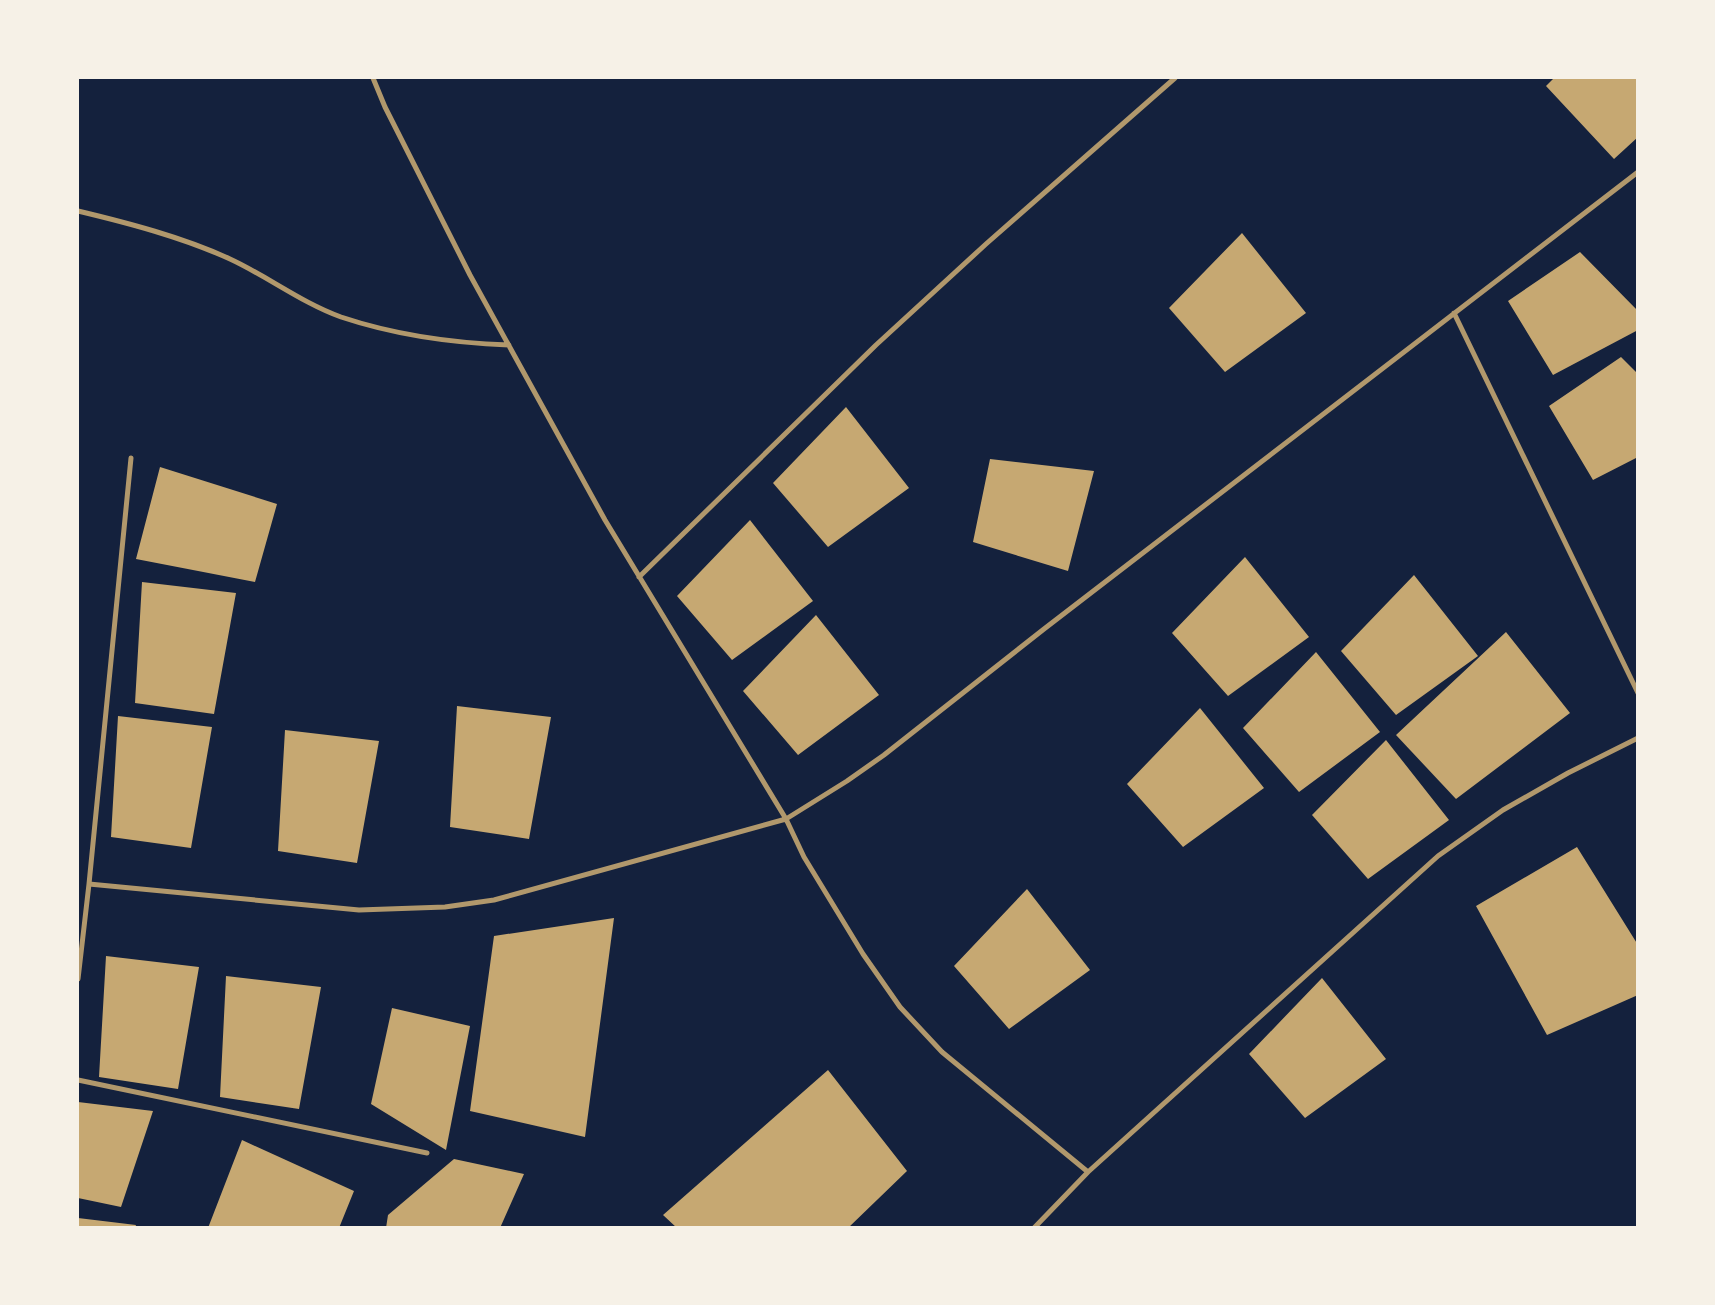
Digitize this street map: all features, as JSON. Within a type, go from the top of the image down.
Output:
[{"type":"street","points":[[373,78],[385,107],[508,345],[639,577],[786,819],[804,856],[863,954],[900,1007],[942,1052],[1088,1172]]},
{"type":"street","points":[[639,577],[876,346],[986,244],[1175,78]]},
{"type":"street","points":[[89,884],[359,910],[445,907],[494,900],[786,819],[884,756],[1044,629],[1638,172]]},
{"type":"street","points":[[78,212],[208,250],[262,275],[339,316],[435,340],[456,343],[508,345]]},
{"type":"street","points":[[1454,313],[1638,693]]},
{"type":"street","points":[[78,979],[131,458]]},
{"type":"street","points":[[1034,1228],[1088,1172],[1438,856],[1503,810],[1568,773],[1638,738]]},
{"type":"street","points":[[78,1080],[427,1153]]},
{"type":"building","points":[[1554,78],[1638,78],[1638,137],[1614,159],[1546,86]]},
{"type":"building","points":[[1242,233],[1306,313],[1225,372],[1169,308]]},
{"type":"building","points":[[1580,252],[1638,311],[1638,330],[1553,375],[1508,301]]},
{"type":"building","points":[[1621,357],[1638,374],[1638,457],[1593,480],[1549,406]]},
{"type":"building","points":[[846,407],[909,488],[828,547],[773,483]]},
{"type":"building","points":[[990,459],[1094,471],[1068,571],[973,542]]},
{"type":"building","points":[[160,467],[277,504],[255,582],[136,559]]},
{"type":"building","points":[[750,520],[813,601],[732,660],[677,596]]},
{"type":"building","points":[[1245,557],[1309,637],[1228,696],[1172,633]]},
{"type":"building","points":[[1414,575],[1478,656],[1396,715],[1341,651]]},
{"type":"building","points":[[142,582],[236,593],[214,714],[135,703]]},
{"type":"building","points":[[816,615],[879,695],[798,755],[743,691]]},
{"type":"building","points":[[1506,632],[1570,713],[1456,799],[1396,735]]},
{"type":"building","points":[[1316,652],[1380,732],[1299,792],[1243,728]]},
{"type":"building","points":[[457,706],[551,717],[529,839],[450,827]]},
{"type":"building","points":[[1200,708],[1264,788],[1183,847],[1127,784]]},
{"type":"building","points":[[118,716],[212,727],[191,848],[111,837]]},
{"type":"building","points":[[285,730],[379,741],[357,863],[278,851]]},
{"type":"building","points":[[1386,740],[1449,820],[1368,879],[1312,815]]},
{"type":"building","points":[[1577,847],[1638,945],[1638,995],[1547,1035],[1476,906]]},
{"type":"building","points":[[1027,889],[1090,970],[1009,1029],[954,966]]},
{"type":"building","points":[[614,918],[585,1137],[470,1111],[494,936]]},
{"type":"building","points":[[106,956],[199,967],[178,1089],[99,1077]]},
{"type":"building","points":[[226,976],[321,987],[299,1109],[220,1097]]},
{"type":"building","points":[[1322,978],[1386,1059],[1305,1118],[1249,1054]]},
{"type":"building","points":[[392,1008],[470,1026],[446,1150],[371,1104]]},
{"type":"building","points":[[828,1070],[907,1171],[848,1228],[677,1228],[663,1215]]},
{"type":"building","points":[[78,1102],[153,1111],[121,1207],[78,1198]]},
{"type":"building","points":[[242,1140],[354,1191],[339,1228],[208,1228]]},
{"type":"building","points":[[454,1159],[524,1174],[500,1228],[386,1228],[388,1215]]},
{"type":"building","points":[[78,1218],[136,1225],[135,1228],[78,1228]]}]
